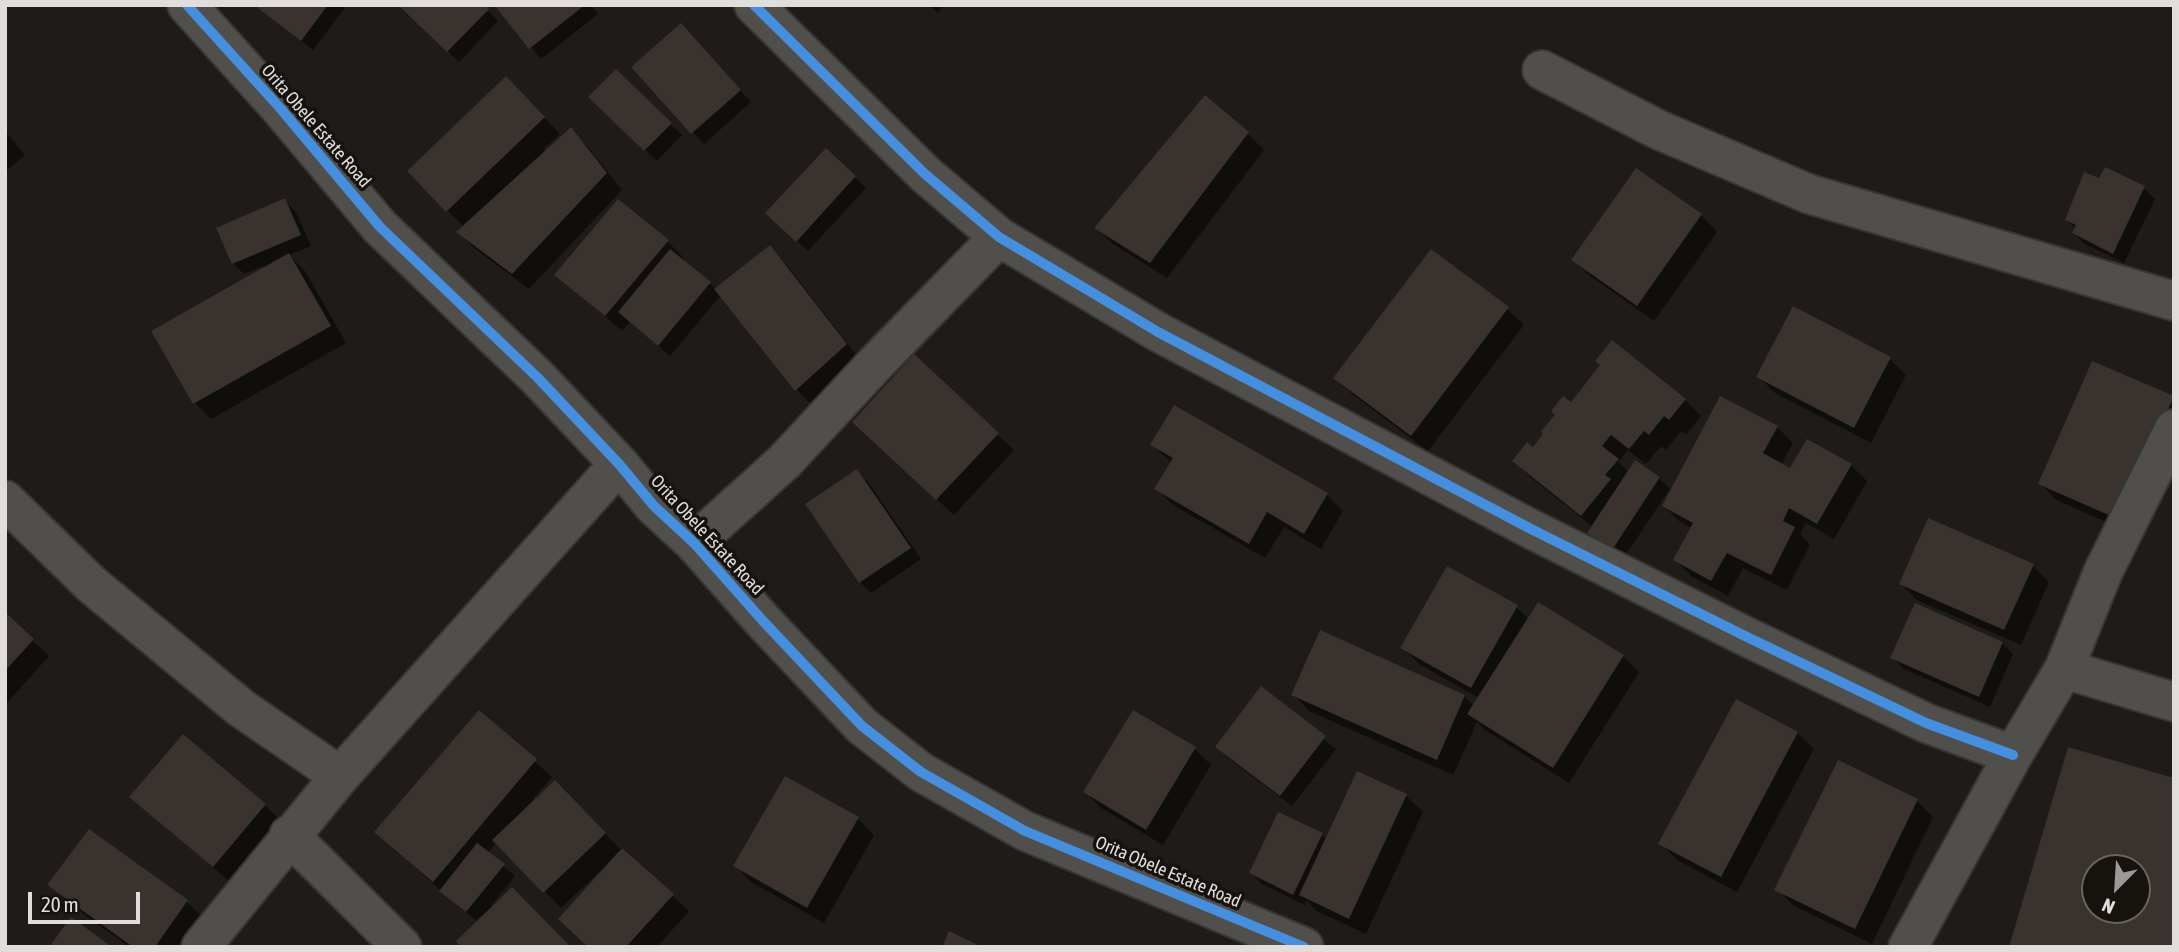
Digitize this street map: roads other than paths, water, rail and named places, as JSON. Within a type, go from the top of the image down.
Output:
[{"type":"street","name":"Orita Obele Estate Road","points":[[187,5],[380,227],[538,379],[862,726],[921,772],[1025,831],[1304,947]]},
{"type":"street","points":[[754,5],[925,174],[999,237],[1158,332],[1531,529],[1926,723],[2013,755]]},
{"type":"street","points":[[1542,70],[1659,130],[1809,194],[2174,301]]},
{"type":"street","points":[[694,543],[784,462],[999,237]]},
{"type":"street","points":[[1908,947],[2013,755],[2064,669],[2103,572],[2174,429]]},
{"type":"street","points":[[201,947],[289,835],[340,776],[619,464]]},
{"type":"street","points":[[5,500],[91,584],[241,708],[340,776]]},
{"type":"street","points":[[2064,669],[2174,702]]},
{"type":"street","points":[[289,835],[402,947]]}]
